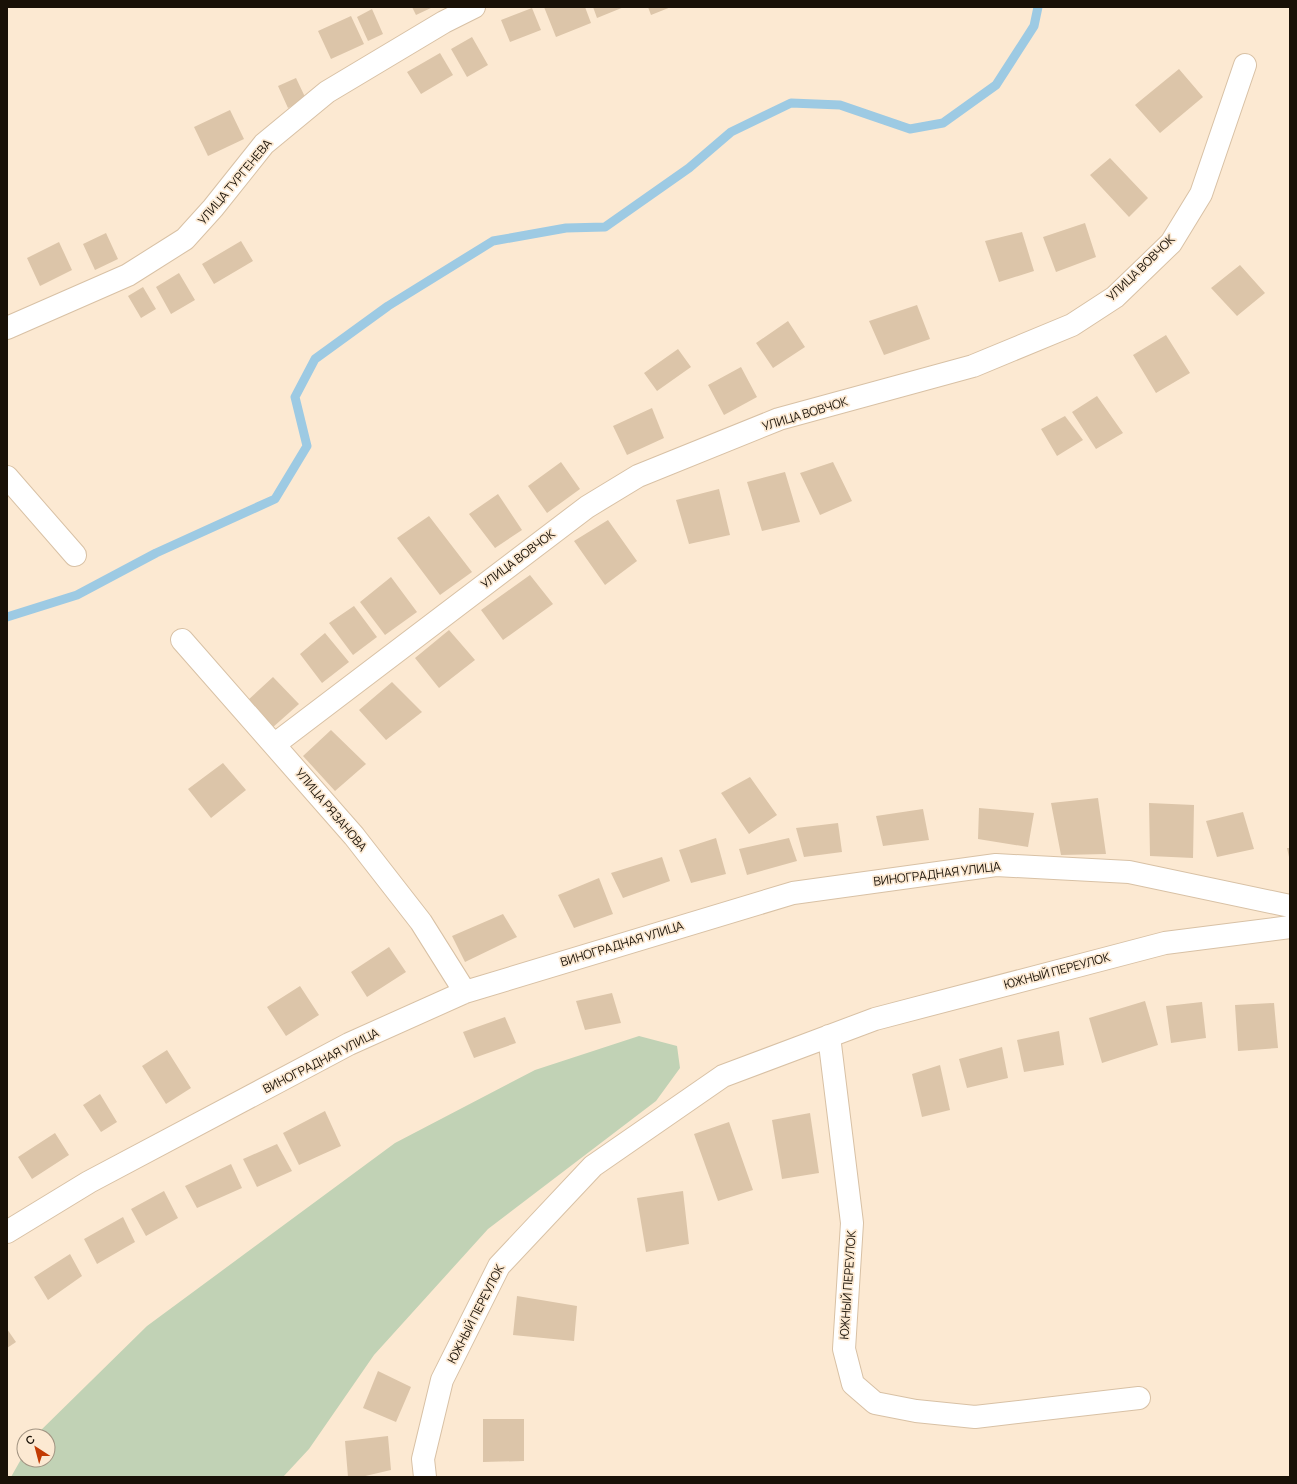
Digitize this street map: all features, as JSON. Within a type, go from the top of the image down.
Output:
[{"type":"street","name":"УЛИЦА ТУРГЕНЕВА","points":[[7,328],[128,275],[186,239],[264,144],[328,92],[444,22],[474,7]]},
{"type":"street","name":"УЛИЦА ВОВЧОК","points":[[275,744],[587,507],[638,476],[779,419],[973,366],[1072,325],[1115,297],[1171,243],[1201,194],[1246,65]]},
{"type":"street","points":[[7,477],[75,555]]},
{"type":"street","name":"УЛИЦА РЯЗАНОВА","points":[[182,640],[275,744],[354,836],[421,922],[464,992]]},
{"type":"street","name":"ВИНОГРАДНАЯ УЛИЦА","points":[[7,1232],[89,1182],[342,1048],[464,992],[792,893],[996,865],[1129,872],[1290,906]]},
{"type":"street","name":"ЮЖНЫЙ ПЕРЕУЛОК","points":[[425,1477],[423,1459],[442,1380],[499,1266],[594,1166],[723,1076],[875,1019],[1165,943],[1290,927]]},
{"type":"street","name":"ЮЖНЫЙ ПЕРЕУЛОК","points":[[829,1036],[852,1223],[844,1349],[853,1384],[875,1403],[916,1411],[975,1417],[1139,1398]]},
{"type":"green space","points":[[639,1036],[677,1046],[680,1068],[656,1101],[488,1229],[374,1355],[309,1449],[283,1477],[11,1477],[16,1468],[56,1468],[56,1428],[43,1428],[147,1326],[395,1143],[535,1070]]},
{"type":"building","points":[[412,7],[433,7],[416,15]]},
{"type":"building","points":[[544,7],[585,7],[591,23],[556,37]]},
{"type":"building","points":[[593,7],[624,7],[597,18]]},
{"type":"building","points":[[648,7],[671,7],[651,15]]},
{"type":"building","points":[[532,8],[541,30],[510,42],[501,20]]},
{"type":"building","points":[[372,9],[383,34],[368,41],[357,17]]},
{"type":"building","points":[[351,16],[364,44],[331,59],[318,31]]},
{"type":"building","points":[[472,37],[488,65],[467,77],[451,49]]},
{"type":"building","points":[[440,53],[453,75],[421,94],[407,72]]},
{"type":"building","points":[[1179,69],[1203,97],[1160,133],[1135,105]]},
{"type":"building","points":[[296,78],[306,99],[288,108],[278,86]]},
{"type":"building","points":[[230,110],[244,139],[208,156],[194,127]]},
{"type":"building","points":[[1110,158],[1148,198],[1129,217],[1090,175]]},
{"type":"building","points":[[1085,223],[1096,257],[1056,272],[1043,237]]},
{"type":"building","points":[[1022,232],[1034,271],[999,282],[985,241]]},
{"type":"building","points":[[106,233],[118,259],[95,270],[83,244]]},
{"type":"building","points":[[241,241],[253,261],[214,284],[202,264]]},
{"type":"building","points":[[59,242],[72,270],[40,286],[27,258]]},
{"type":"building","points":[[1240,265],[1265,293],[1237,316],[1211,288]]},
{"type":"building","points":[[179,273],[195,300],[171,314],[156,287]]},
{"type":"building","points":[[143,287],[156,309],[141,318],[128,296]]},
{"type":"building","points":[[917,305],[930,339],[884,355],[869,321]]},
{"type":"building","points":[[788,321],[805,347],[773,368],[756,343]]},
{"type":"building","points":[[1166,335],[1190,373],[1156,393],[1133,355]]},
{"type":"building","points":[[678,349],[691,367],[657,391],[644,373]]},
{"type":"building","points":[[741,367],[757,397],[724,415],[708,385]]},
{"type":"building","points":[[1097,396],[1123,433],[1096,449],[1072,412]]},
{"type":"building","points":[[652,408],[664,438],[627,455],[613,426]]},
{"type":"building","points":[[1065,416],[1083,440],[1057,456],[1041,429]]},
{"type":"building","points":[[561,462],[580,489],[547,513],[528,486]]},
{"type":"building","points":[[833,462],[852,501],[820,515],[800,473]]},
{"type":"building","points":[[785,472],[800,522],[762,531],[747,482]]},
{"type":"building","points":[[719,489],[730,535],[689,544],[676,500]]},
{"type":"building","points":[[498,494],[522,530],[495,548],[469,514]]},
{"type":"building","points":[[429,516],[472,572],[440,595],[397,538]]},
{"type":"building","points":[[608,520],[637,561],[605,585],[574,541]]},
{"type":"building","points":[[530,575],[553,604],[503,640],[481,610]]},
{"type":"building","points":[[391,577],[417,612],[385,635],[360,602]]},
{"type":"building","points":[[354,606],[377,637],[353,655],[329,623]]},
{"type":"building","points":[[449,630],[475,660],[439,688],[415,658]]},
{"type":"building","points":[[325,633],[349,662],[322,683],[300,654]]},
{"type":"building","points":[[273,677],[299,704],[272,728],[247,701]]},
{"type":"building","points":[[392,682],[422,712],[386,740],[359,710]]},
{"type":"building","points":[[331,730],[366,764],[335,791],[303,756]]},
{"type":"building","points":[[223,763],[246,790],[211,818],[188,789]]},
{"type":"building","points":[[750,777],[777,815],[749,834],[721,793]]},
{"type":"building","points":[[1098,798],[1106,854],[1061,855],[1051,803]]},
{"type":"building","points":[[1149,803],[1194,805],[1193,858],[1150,856]]},
{"type":"building","points":[[979,808],[1034,813],[1028,847],[978,839]]},
{"type":"building","points":[[923,809],[929,840],[883,846],[876,816]]},
{"type":"building","points":[[1243,812],[1254,849],[1217,857],[1206,821]]},
{"type":"building","points":[[838,823],[842,852],[804,857],[796,828]]},
{"type":"building","points":[[716,838],[726,874],[691,883],[679,850]]},
{"type":"building","points":[[789,838],[797,861],[747,875],[739,849]]},
{"type":"building","points":[[1287,848],[1290,848],[1290,857],[1289,857]]},
{"type":"building","points":[[662,857],[670,881],[623,898],[611,873]]},
{"type":"building","points":[[599,878],[613,914],[574,928],[558,895]]},
{"type":"building","points":[[503,914],[517,937],[465,962],[452,936]]},
{"type":"building","points":[[389,947],[406,972],[367,997],[351,972]]},
{"type":"building","points":[[300,986],[319,1015],[286,1036],[267,1007]]},
{"type":"building","points":[[612,993],[621,1023],[585,1030],[576,1001]]},
{"type":"building","points":[[1145,1001],[1158,1045],[1102,1063],[1089,1018]]},
{"type":"building","points":[[1202,1002],[1206,1038],[1171,1043],[1166,1006]]},
{"type":"building","points":[[1274,1003],[1278,1048],[1238,1051],[1235,1005]]},
{"type":"building","points":[[505,1017],[516,1043],[474,1058],[463,1032]]},
{"type":"building","points":[[1059,1031],[1064,1065],[1024,1072],[1017,1040]]},
{"type":"building","points":[[1002,1047],[1008,1078],[967,1088],[959,1059]]},
{"type":"building","points":[[167,1050],[191,1088],[166,1104],[142,1066]]},
{"type":"building","points":[[940,1065],[950,1110],[922,1117],[912,1074]]},
{"type":"building","points":[[100,1094],[117,1122],[101,1132],[83,1105]]},
{"type":"building","points":[[325,1111],[341,1146],[299,1165],[283,1133]]},
{"type":"building","points":[[810,1113],[819,1173],[782,1179],[772,1120]]},
{"type":"building","points":[[729,1122],[753,1190],[718,1201],[694,1134]]},
{"type":"building","points":[[55,1133],[69,1155],[32,1179],[18,1157]]},
{"type":"building","points":[[277,1144],[292,1171],[257,1187],[243,1159]]},
{"type":"building","points":[[231,1164],[242,1188],[197,1208],[185,1186]]},
{"type":"building","points":[[164,1191],[178,1218],[146,1236],[131,1209]]},
{"type":"building","points":[[683,1191],[689,1244],[646,1252],[637,1198]]},
{"type":"building","points":[[123,1217],[135,1242],[97,1264],[84,1239]]},
{"type":"building","points":[[70,1254],[82,1276],[48,1300],[34,1277]]},
{"type":"building","points":[[517,1296],[577,1306],[574,1341],[513,1335]]},
{"type":"building","points":[[7,1329],[16,1342],[7,1348]]},
{"type":"building","points":[[378,1371],[411,1387],[396,1422],[363,1408]]},
{"type":"building","points":[[483,1419],[524,1419],[524,1461],[483,1462]]},
{"type":"building","points":[[388,1436],[391,1470],[361,1477],[348,1477],[345,1441]]},
{"type":"waterway","points":[[7,617],[77,595],[156,553],[275,499],[307,446],[295,397],[315,359],[388,306],[493,241],[566,228],[605,227],[689,168],[731,132],[791,103],[840,105],[910,129],[943,123],[996,85],[1034,26],[1038,7]]}]
